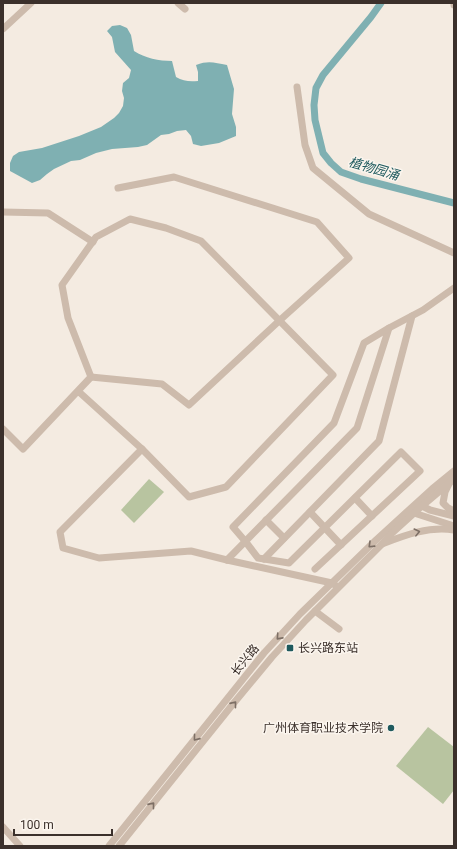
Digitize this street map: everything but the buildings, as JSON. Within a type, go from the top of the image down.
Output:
[{"type":"street","points":[[3,30],[31,3]]},
{"type":"street","points":[[178,3],[185,9]]},
{"type":"street","points":[[297,88],[305,145],[313,168],[369,214],[454,253]]},
{"type":"street","points":[[91,377],[162,384],[189,405],[349,258],[317,222],[174,177],[118,188]]},
{"type":"street","points":[[3,212],[48,213],[93,242]]},
{"type":"street","points":[[78,391],[142,449],[189,497],[226,487],[333,375],[201,241],[166,228],[130,219],[96,237],[62,285],[68,318],[91,377]]},
{"type":"street","points":[[315,569],[420,471],[401,452],[289,563],[258,558],[246,541],[233,527],[334,423],[364,343],[423,310],[454,288]]},
{"type":"street","points":[[264,559],[379,441],[412,316]]},
{"type":"street","points":[[227,560],[357,428],[389,328]]},
{"type":"street","points":[[3,429],[23,449],[91,377]]},
{"type":"street","points":[[142,449],[60,532],[63,548],[99,558],[191,550],[227,560],[332,583],[338,588]]},
{"type":"street","points":[[419,505],[454,471]]},
{"type":"street","points":[[419,505],[452,481]]},
{"type":"street","points":[[452,481],[445,492],[443,502],[448,508],[454,511]]},
{"type":"street","points":[[355,498],[372,516]]},
{"type":"street","points":[[419,505],[430,510],[454,516]]},
{"type":"street","name":"长兴路","points":[[109,846],[264,653],[300,614],[332,583],[419,505]]},
{"type":"street","points":[[412,511],[454,526]]},
{"type":"street","name":"长兴路","points":[[119,846],[272,657],[412,511]]},
{"type":"street","points":[[310,512],[341,545]]},
{"type":"street","points":[[266,520],[284,538]]},
{"type":"street","points":[[382,544],[408,534],[426,530],[454,530]]},
{"type":"street","points":[[315,611],[339,629]]},
{"type":"street","points":[[3,827],[20,846]]},
{"type":"green space","points":[[149,479],[164,492],[134,523],[121,510]]},
{"type":"green space","points":[[428,727],[454,747],[454,790],[443,804],[396,766]]},
{"type":"water","points":[[120,25],[127,28],[131,35],[134,51],[152,59],[172,61],[176,77],[181,79],[198,81],[196,65],[201,63],[212,62],[227,65],[234,89],[232,114],[236,127],[236,136],[219,143],[201,146],[193,144],[191,136],[186,130],[177,131],[161,135],[147,145],[112,149],[96,153],[80,160],[71,161],[54,169],[40,180],[32,183],[10,171],[10,163],[13,156],[19,152],[42,148],[79,136],[101,127],[119,113],[123,106],[123,83],[129,78],[131,70],[115,52],[112,37],[107,31],[112,26]]},
{"type":"waterway","name":"植物园涌","points":[[381,3],[323,75],[316,88],[314,105],[315,120],[323,153],[341,172],[361,179],[454,203]]},
{"type":"place","name":"长兴路东站","points":[[290,648]]},
{"type":"place","name":"广州体育职业技术学院","points":[[391,728]]}]
